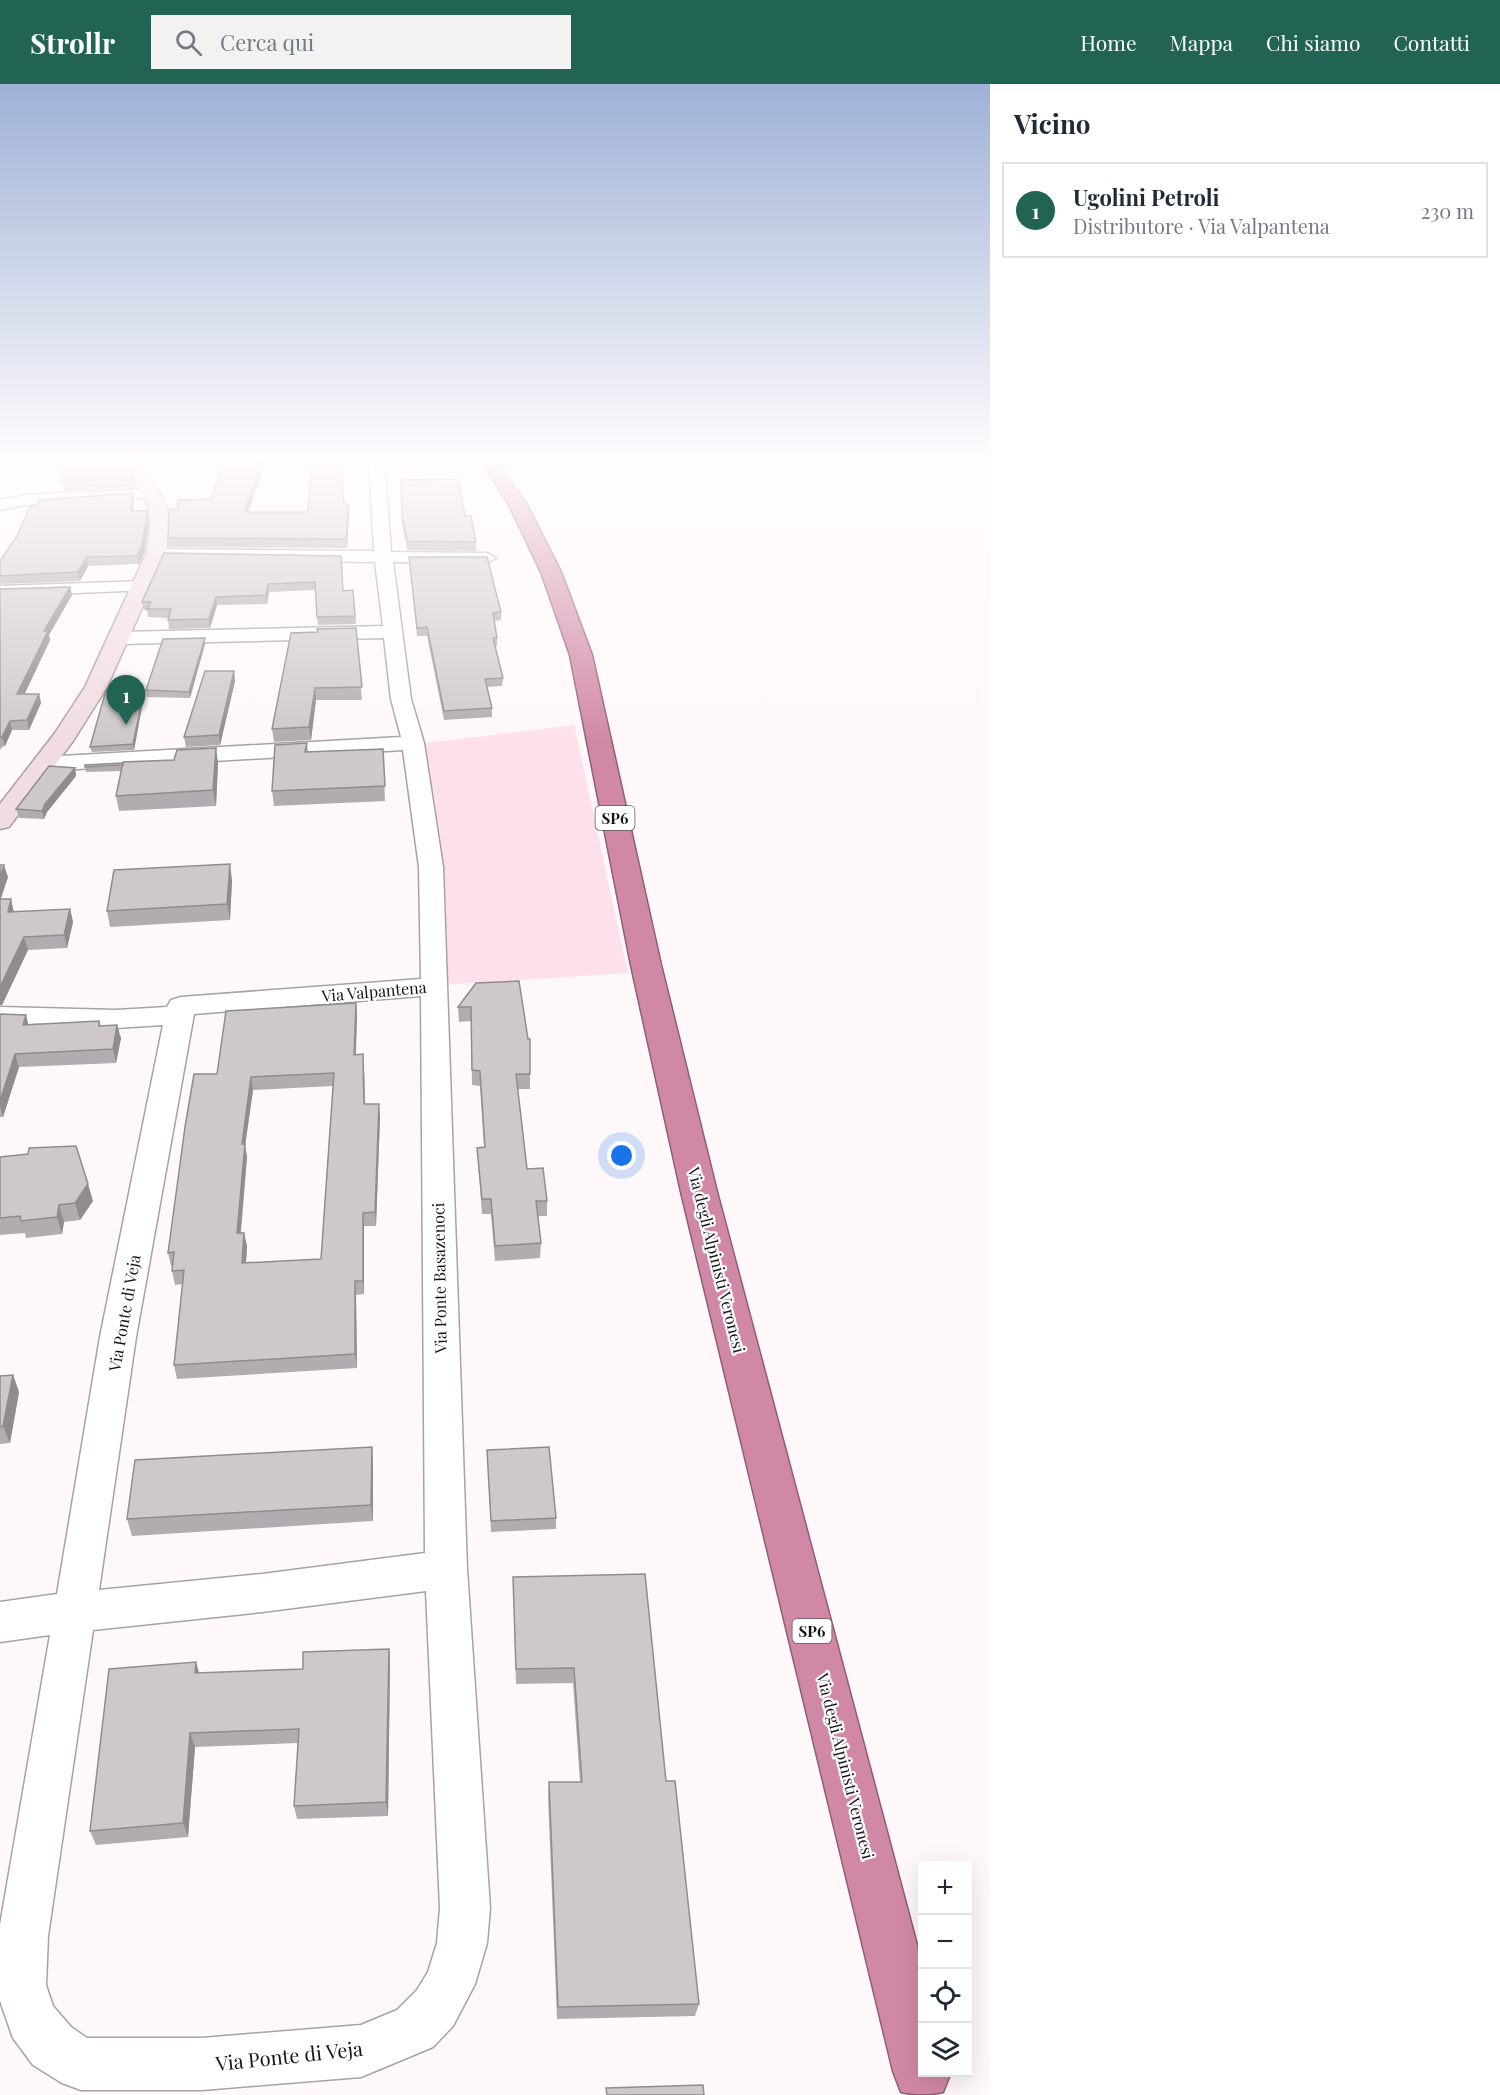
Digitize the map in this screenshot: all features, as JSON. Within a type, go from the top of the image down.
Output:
[{"type":"highway","name":"Via degli Alpinisti Veronesi","points":[[542,554],[551,572],[581,655],[645,965],[699,1192],[918,2052]]},
{"type":"highway","name":"Via degli Alpinisti Veronesi","points":[[924,2077],[928,2095]]},
{"type":"street","points":[[0,821],[96,687],[144,586],[156,554],[488,558]]},
{"type":"street","name":"Via Valpantena","points":[[0,1016],[116,1019],[180,1015],[181,1006],[435,986],[431,867],[413,743],[401,699],[383,556]]},
{"type":"street","points":[[0,591],[144,586]]},
{"type":"street","points":[[120,638],[393,632]]},
{"type":"street","points":[[43,764],[413,743]]},
{"type":"street","name":"Via Ponte Basazenoci","points":[[435,986],[446,1569]]},
{"type":"street","name":"Via Ponte di Veja","points":[[180,1015],[118,1337],[23,1936],[21,1985],[31,2020],[52,2046],[81,2064],[202,2064],[362,2051],[415,2029],[435,2008],[450,1984],[462,1943],[465,1908],[446,1569]]},
{"type":"street","points":[[0,1622],[262,1593],[446,1569]]},
{"type":"shaded area","points":[[574,725],[628,973],[445,985],[418,744]]},
{"type":"building","points":[[5,554],[138,554],[137,556],[87,557],[78,572],[0,576],[0,561]]},
{"type":"building","points":[[164,554],[341,556],[343,591],[353,590],[355,616],[317,617],[315,582],[268,584],[266,595],[216,597],[209,619],[168,620],[171,609],[147,609],[151,602],[142,602]]},
{"type":"building","points":[[409,557],[487,557],[501,612],[493,613],[497,638],[493,638],[503,678],[485,679],[492,708],[444,711],[427,627],[417,628]]},
{"type":"building","points":[[70,587],[44,631],[48,631],[17,694],[39,694],[27,720],[10,721],[0,737],[0,589]]},
{"type":"building","points":[[356,628],[362,687],[315,688],[309,727],[272,729],[291,633],[318,632],[317,629]]},
{"type":"building","points":[[205,638],[189,692],[146,690],[163,639]]},
{"type":"building","points":[[205,671],[234,671],[219,735],[184,737]]},
{"type":"building","points":[[106,690],[144,691],[133,744],[90,747]]},
{"type":"building","points":[[307,743],[305,752],[383,749],[385,786],[272,791],[275,745]]},
{"type":"building","points":[[216,748],[213,790],[116,796],[123,762],[174,760],[177,750]]},
{"type":"building","points":[[123,763],[123,765],[85,767],[85,765]]},
{"type":"building","points":[[49,766],[75,768],[45,804],[42,811],[16,809]]},
{"type":"building","points":[[230,864],[227,904],[107,911],[114,870]]},
{"type":"building","points":[[0,865],[4,865],[0,877]]},
{"type":"building","points":[[0,899],[11,899],[8,912],[70,909],[64,935],[24,937],[0,987]]},
{"type":"building","points":[[519,981],[528,1039],[530,1039],[530,1074],[516,1074],[527,1169],[543,1168],[547,1201],[536,1201],[541,1243],[495,1246],[491,1199],[482,1199],[477,1148],[485,1147],[480,1071],[472,1070],[471,1007],[458,1007],[476,983]]},
{"type":"building","points":[[356,1003],[354,1055],[363,1054],[364,1104],[379,1104],[375,1212],[363,1213],[363,1281],[355,1281],[355,1354],[174,1365],[184,1270],[172,1271],[174,1252],[168,1253],[185,1127],[194,1074],[217,1074],[226,1011]],"holes":[[[334,1073],[321,1259],[242,1263],[244,1233],[237,1233],[245,1144],[242,1144],[251,1077]]]},
{"type":"building","points":[[0,1014],[26,1015],[23,1025],[99,1021],[99,1026],[117,1025],[113,1049],[15,1054],[0,1101]]},
{"type":"building","points":[[76,1146],[88,1184],[75,1203],[59,1205],[57,1217],[21,1221],[20,1216],[0,1218],[0,1157],[28,1154],[29,1148]]},
{"type":"building","points":[[13,1375],[3,1426],[0,1427],[0,1376]]},
{"type":"building","points":[[372,1447],[371,1505],[127,1519],[135,1460]]},
{"type":"building","points":[[549,1447],[556,1518],[491,1521],[487,1450]]},
{"type":"building","points":[[645,1574],[666,1781],[675,1781],[699,2004],[558,2007],[549,1782],[582,1782],[574,1668],[516,1669],[513,1577]]},
{"type":"building","points":[[389,1649],[386,1802],[294,1806],[299,1729],[190,1733],[183,1823],[90,1831],[109,1669],[196,1662],[195,1673],[303,1669],[303,1652]]},
{"type":"building","points":[[703,2085],[704,2095],[607,2095],[606,2088]]},
{"type":"place","name":"Ugolini Petroli","points":[[126,725]]}]
